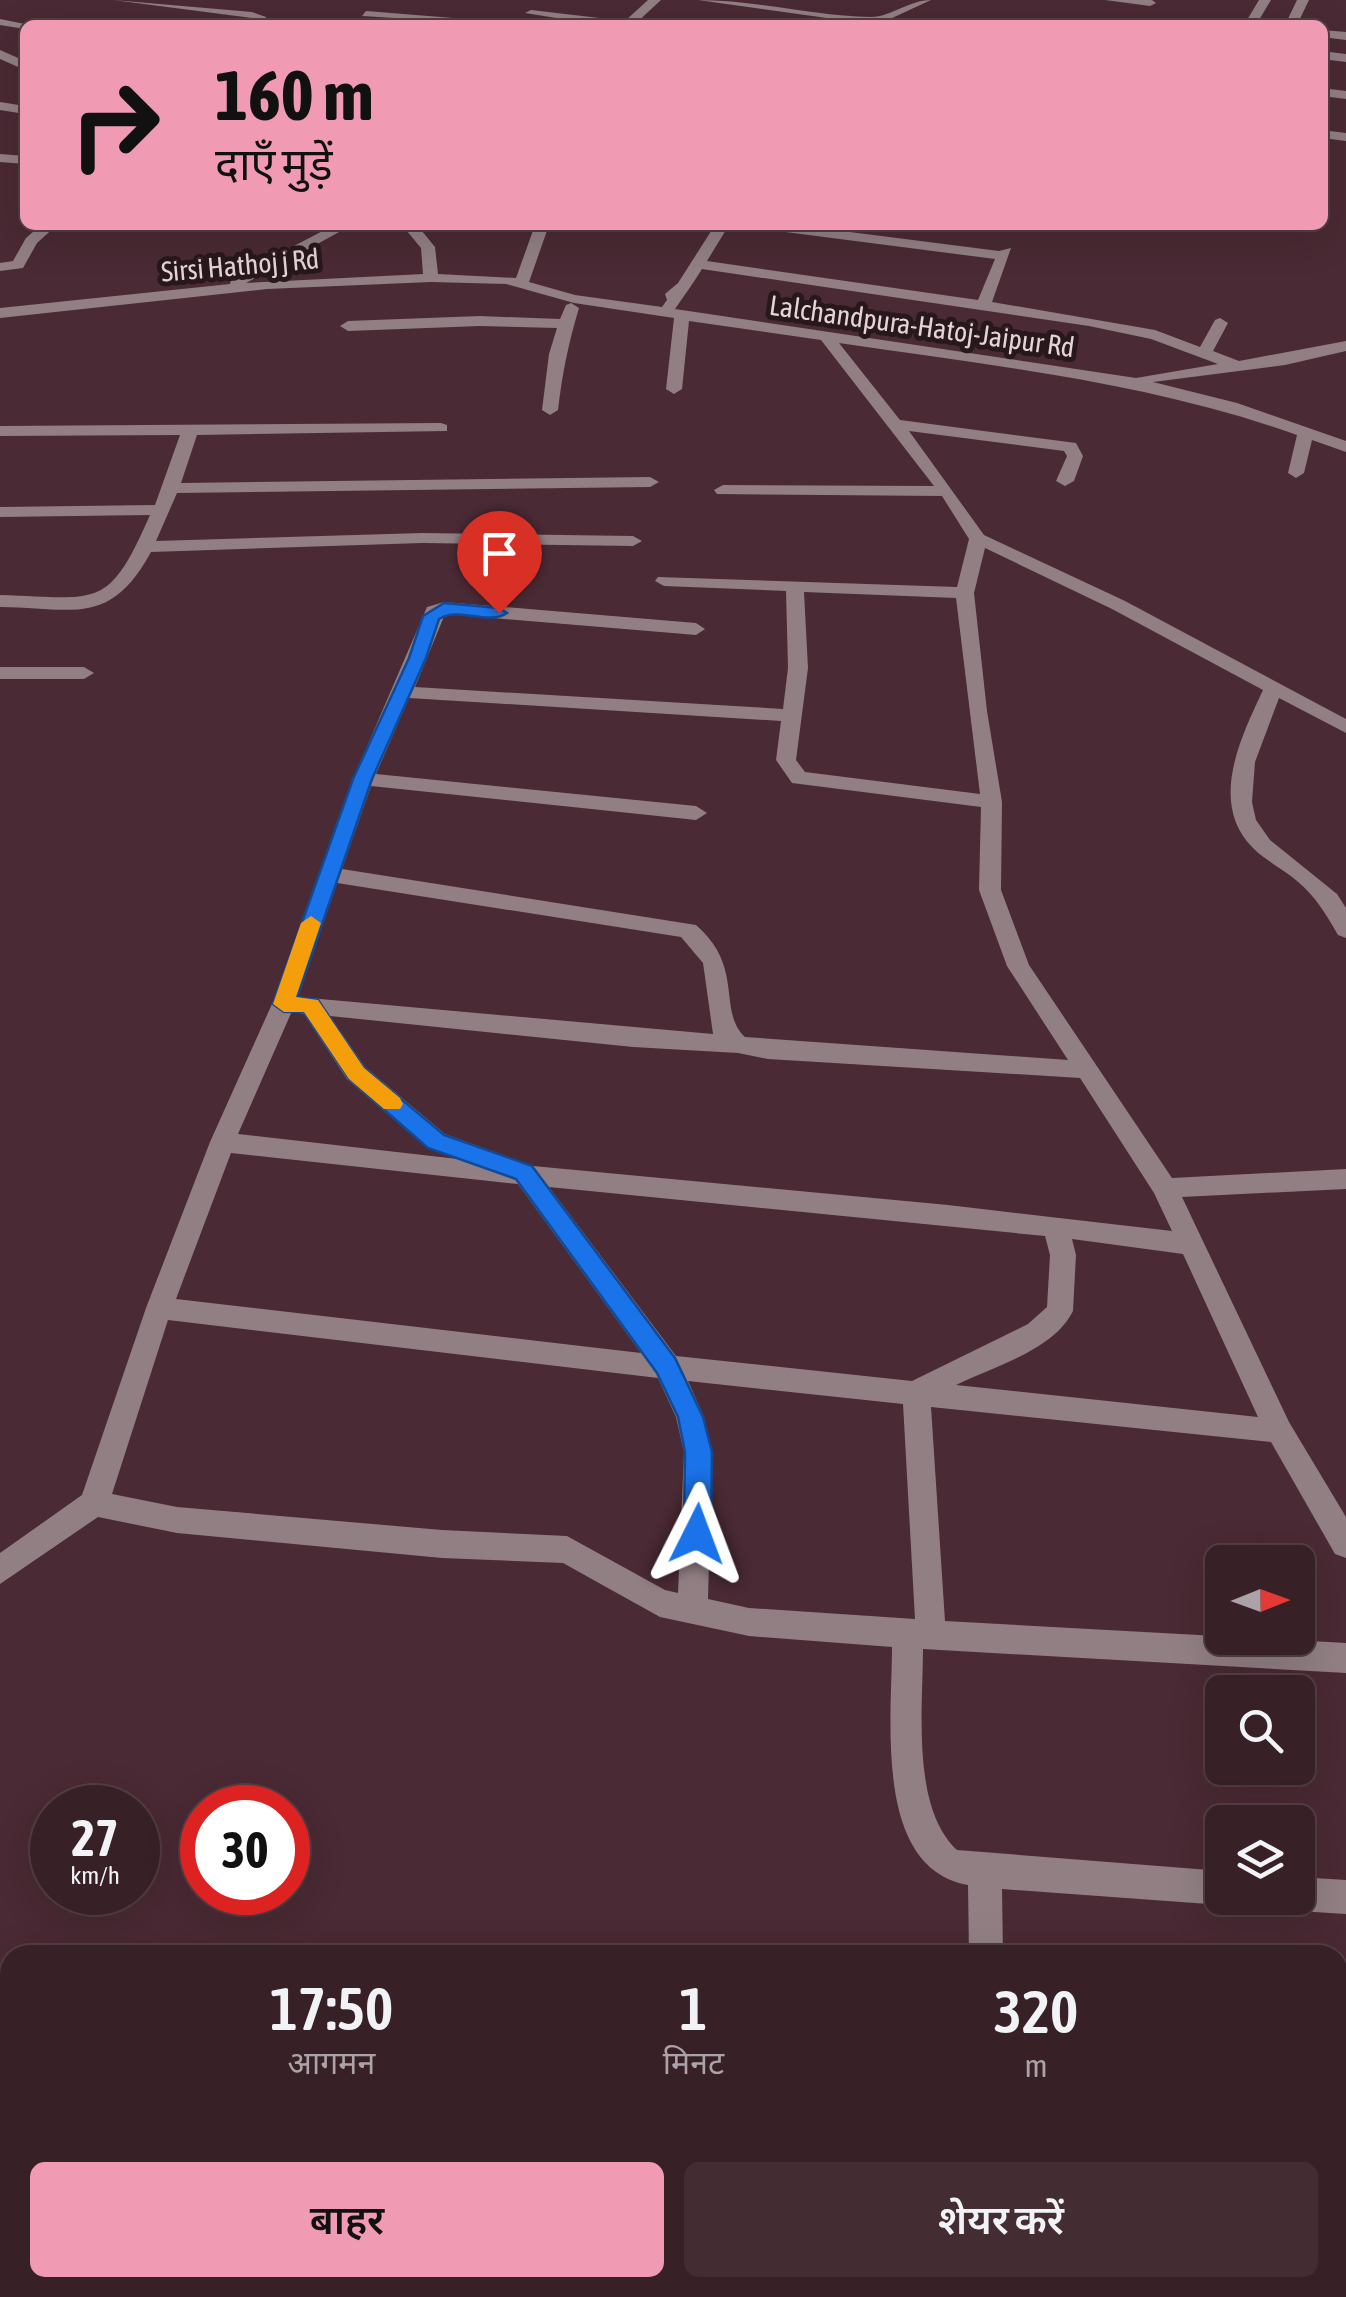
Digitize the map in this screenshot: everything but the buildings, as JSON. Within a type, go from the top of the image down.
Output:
[{"type":"street","points":[[119,0],[252,15],[259,20]]},
{"type":"street","points":[[526,20],[540,0]]},
{"type":"street","points":[[633,20],[655,0]]},
{"type":"street","points":[[704,0],[847,20]]},
{"type":"street","points":[[1112,0],[1150,4]]},
{"type":"street","points":[[889,2],[922,2]]},
{"type":"street","points":[[877,20],[922,2]]},
{"type":"street","points":[[531,13],[587,20]]},
{"type":"street","points":[[366,14],[441,20]]},
{"type":"street","points":[[19,310],[18,277],[31,241],[44,230]]},
{"type":"street","points":[[218,291],[335,230]]},
{"type":"street","points":[[414,230],[428,246],[430,278]]},
{"type":"street","points":[[520,286],[540,230]]},
{"type":"street","points":[[674,390],[677,303],[719,230]]},
{"type":"street","points":[[805,230],[1004,253],[984,307]]},
{"type":"street","points":[[697,264],[1138,332],[1237,366]]},
{"type":"street","points":[[0,267],[18,277]]},
{"type":"street","name":"Sirsi Hathoj j Rd","points":[[0,312],[218,291],[484,278]]},
{"type":"street","name":"Lalchandpura-Hatoj-Jaipur Rd","points":[[484,278],[507,280],[574,299],[677,303],[828,339],[1128,382],[1231,406],[1346,447]]},
{"type":"street","points":[[550,410],[557,354],[574,299]]},
{"type":"street","points":[[348,326],[480,321],[568,324]]},
{"type":"street","points":[[1204,353],[1220,323]]},
{"type":"street","points":[[828,339],[946,491],[978,539],[1040,565],[1346,727]]},
{"type":"street","points":[[1128,382],[1346,346]]},
{"type":"street","points":[[891,424],[1070,447],[1075,456],[1065,481]]},
{"type":"street","points":[[0,431],[440,428]]},
{"type":"street","points":[[0,601],[91,601],[112,596],[124,584],[163,510],[190,430]]},
{"type":"street","points":[[1296,473],[1306,432]]},
{"type":"street","points":[[173,488],[650,482]]},
{"type":"street","points":[[724,490],[946,491]]},
{"type":"street","points":[[0,512],[163,510]]},
{"type":"street","points":[[142,547],[422,538],[632,541]]},
{"type":"street","points":[[978,539],[965,593],[977,712],[992,802],[990,890],[1018,966],[1165,1188],[1279,1431],[1346,1544]]},
{"type":"street","points":[[664,581],[965,593]]},
{"type":"street","points":[[795,586],[798,668],[786,760],[799,778],[992,802]]},
{"type":"street","points":[[0,1570],[94,1503],[159,1308],[222,1142],[297,1004],[328,874],[363,779],[418,658],[431,616],[444,608],[696,629]]},
{"type":"street","points":[[0,674],[84,673]]},
{"type":"street","points":[[1274,687],[1247,756],[1240,788],[1241,814],[1258,841],[1324,890],[1346,930]]},
{"type":"street","points":[[401,692],[793,716]]},
{"type":"street","points":[[363,779],[696,814]]},
{"type":"street","points":[[328,874],[659,922],[688,930],[708,944],[718,968],[724,1030],[738,1044]]},
{"type":"street","points":[[297,1004],[634,1038],[738,1044],[768,1050],[1090,1070]]},
{"type":"street","points":[[297,1004],[356,1073],[436,1142],[524,1173],[666,1366],[690,1417],[698,1452],[692,1610]]},
{"type":"street","points":[[222,1142],[365,1160],[976,1216],[1189,1244]]},
{"type":"street","points":[[1165,1188],[1346,1179]]},
{"type":"street","points":[[916,1392],[1038,1332],[1060,1311],[1063,1255],[1055,1227]]},
{"type":"street","points":[[159,1308],[1279,1431]]},
{"type":"street","points":[[916,1392],[920,1634],[912,1800],[919,1829],[932,1850],[948,1864],[985,1871],[1205,1887]]},
{"type":"street","points":[[94,1503],[177,1520],[442,1544],[567,1550],[660,1603],[749,1622],[1346,1658]]},
{"type":"street","points":[[985,1871],[986,1945]]},
{"type":"street","points":[[1315,1895],[1346,1897]]},
{"type":"slow traffic","points":[[311,923],[284,1004],[310,1005],[356,1073],[392,1104]]},
{"type":"route","points":[[499,613],[444,608],[431,616],[418,658],[363,779],[284,1004],[310,1005],[356,1073],[436,1142],[524,1173],[666,1366],[690,1417],[698,1452],[697,1534]]}]
